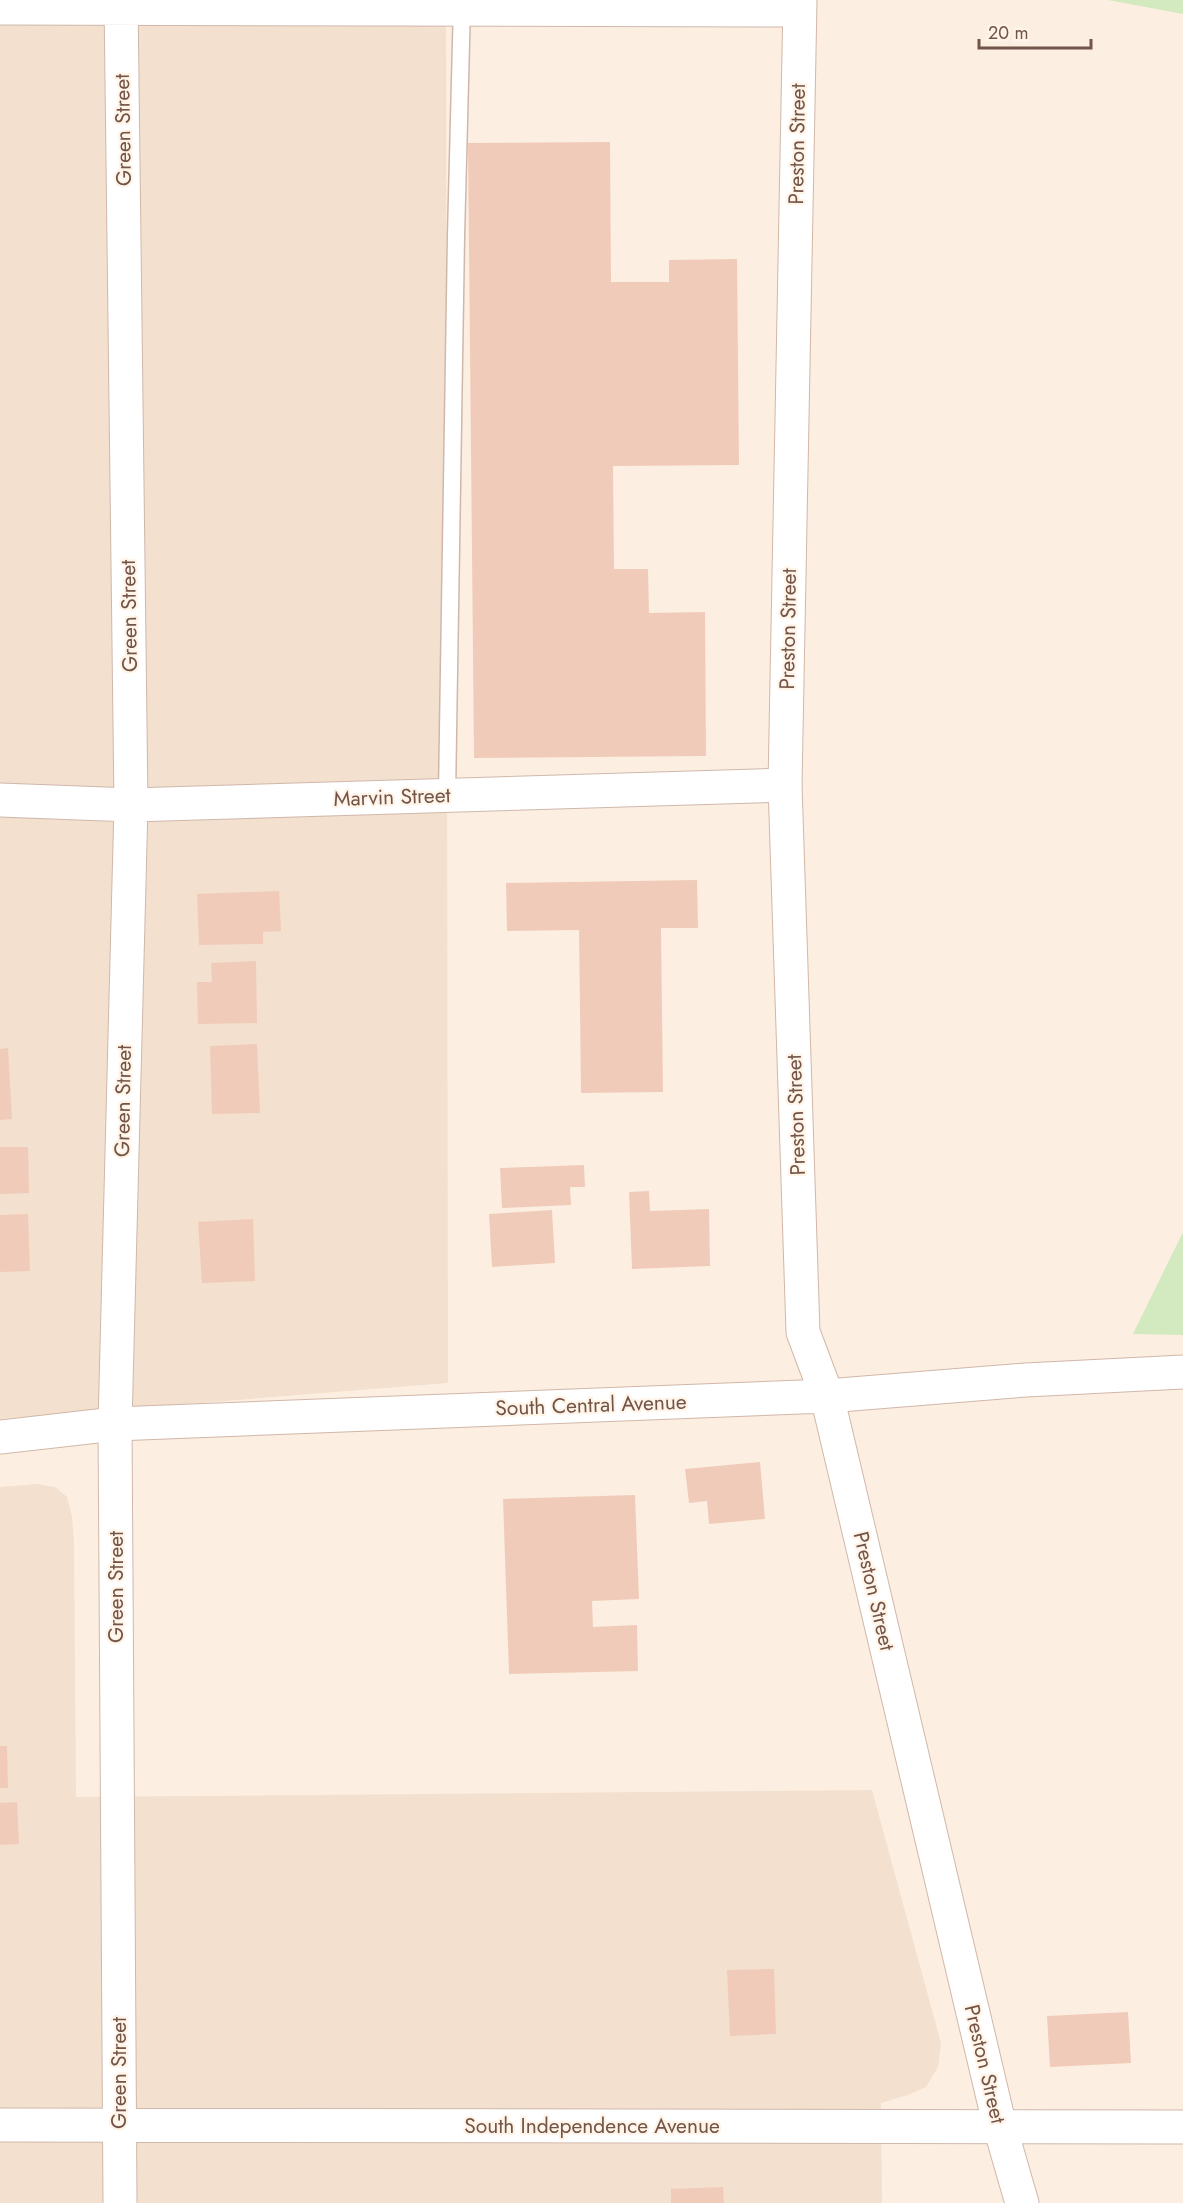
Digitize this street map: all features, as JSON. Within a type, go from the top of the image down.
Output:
[{"type":"street","points":[[0,8],[121,4],[800,5]]},
{"type":"street","name":"Green Street","points":[[120,2203],[115,1424],[131,805],[121,4]]},
{"type":"street","name":"Preston Street","points":[[800,5],[785,785],[803,1332],[828,1396],[1000,2127],[1022,2203]]},
{"type":"street","name":"Marvin Street","points":[[0,800],[131,805],[785,785]]},
{"type":"street","name":"South Central Avenue","points":[[0,1437],[115,1424],[828,1396],[1026,1380],[1183,1372]]},
{"type":"street","name":"South Independence Avenue","points":[[0,2125],[1183,2127]]},
{"type":"lane","points":[[447,795],[462,5]]},
{"type":"shaded area","points":[[0,0],[446,0],[448,1383],[0,1419]]},
{"type":"shaded area","points":[[37,1484],[55,1487],[67,1497],[72,1516],[76,1797],[872,1790],[941,2043],[938,2067],[926,2087],[881,2103],[882,2203],[0,2203],[0,1487]]},
{"type":"green space","points":[[1108,0],[1183,0],[1183,14]]},
{"type":"green space","points":[[1183,1232],[1183,1335],[1133,1334]]},
{"type":"building","points":[[610,142],[611,282],[669,282],[669,260],[737,259],[739,465],[613,466],[614,569],[648,569],[649,613],[705,612],[706,756],[474,758],[468,143]]},
{"type":"building","points":[[697,880],[698,928],[661,928],[663,1092],[581,1093],[579,930],[507,931],[506,883]]},
{"type":"building","points":[[279,891],[281,931],[263,932],[263,944],[199,945],[197,894]]},
{"type":"building","points":[[256,961],[257,1023],[198,1024],[197,982],[212,982],[211,963]]},
{"type":"building","points":[[257,1044],[260,1113],[212,1114],[210,1046]]},
{"type":"building","points":[[8,1048],[12,1119],[0,1120],[0,1049]]},
{"type":"building","points":[[0,1147],[28,1147],[29,1193],[0,1194]]},
{"type":"building","points":[[584,1165],[585,1187],[570,1187],[571,1205],[502,1208],[500,1168]]},
{"type":"building","points":[[649,1191],[650,1211],[709,1209],[710,1266],[632,1269],[629,1192]]},
{"type":"building","points":[[552,1210],[555,1263],[492,1267],[489,1214]]},
{"type":"building","points":[[28,1214],[30,1271],[0,1272],[0,1215]]},
{"type":"building","points":[[253,1219],[255,1281],[202,1283],[198,1222]]},
{"type":"building","points":[[760,1462],[765,1519],[709,1524],[707,1501],[689,1503],[685,1469]]},
{"type":"building","points":[[635,1495],[639,1599],[592,1601],[593,1627],[637,1625],[638,1671],[509,1674],[503,1499]]},
{"type":"building","points":[[0,1746],[7,1746],[8,1788],[0,1788]]},
{"type":"building","points":[[17,1802],[19,1844],[0,1845],[0,1803]]},
{"type":"building","points":[[774,1969],[776,2034],[730,2036],[727,1970]]},
{"type":"building","points":[[1128,2012],[1131,2063],[1050,2067],[1047,2016]]},
{"type":"building","points":[[723,2187],[724,2203],[671,2203],[671,2189]]}]
